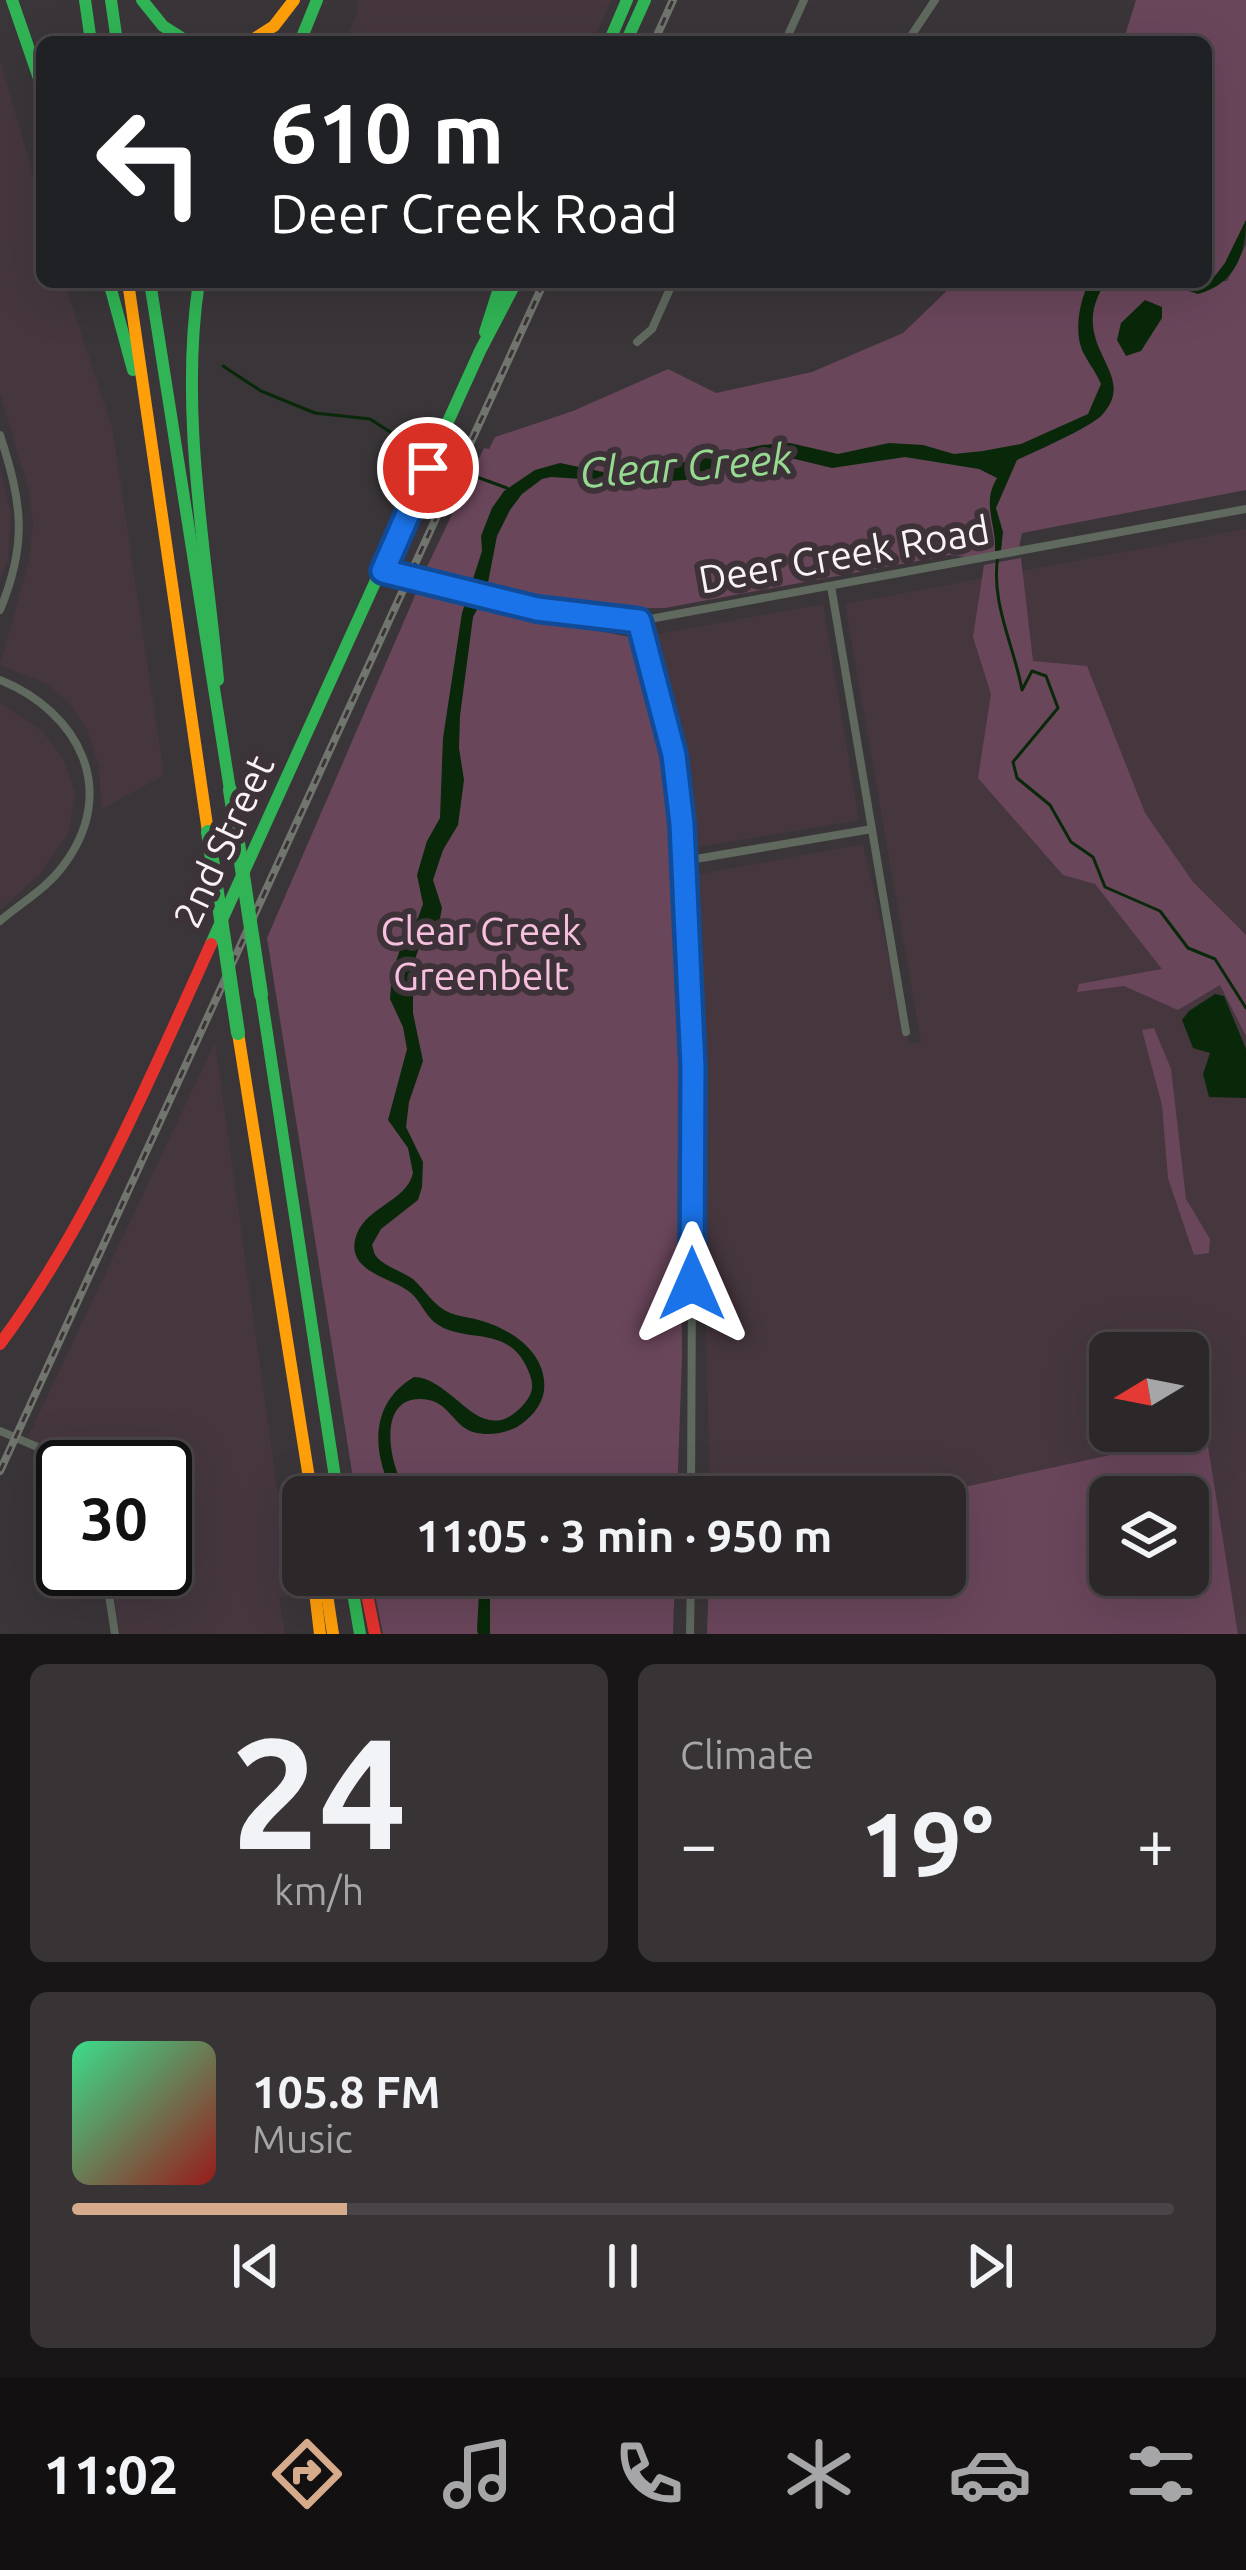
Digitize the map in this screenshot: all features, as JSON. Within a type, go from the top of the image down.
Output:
[{"type":"main road","points":[[12,0],[36,70]]},
{"type":"main road","points":[[84,0],[90,34]]},
{"type":"main road","points":[[111,0],[116,36]]},
{"type":"main road","points":[[142,0],[163,26],[179,36]]},
{"type":"main road","points":[[258,36],[274,26],[294,0]]},
{"type":"main road","points":[[302,36],[317,0]]},
{"type":"main road","points":[[612,36],[627,0]]},
{"type":"main road","points":[[629,36],[645,0]]},
{"type":"main road","points":[[111,288],[161,496]]},
{"type":"main road","points":[[129,288],[305,1476]]},
{"type":"main road","points":[[152,288],[316,1362],[338,1476]]},
{"type":"main road","points":[[198,288],[192,327],[192,404],[219,665],[217,709]]},
{"type":"main road","name":"2nd Street","points":[[480,351],[499,288]]},
{"type":"main road","name":"2nd Street","points":[[0,1345],[63,1255],[103,1181],[513,288]]},
{"type":"main road","points":[[316,1596],[320,1634]]},
{"type":"main road","points":[[327,1596],[333,1634]]},
{"type":"main road","points":[[354,1596],[360,1634]]},
{"type":"main road","points":[[368,1596],[376,1634]]},
{"type":"street","points":[[789,36],[804,0]]},
{"type":"street","points":[[911,36],[935,0]]},
{"type":"street","points":[[637,342],[652,329],[671,288]]},
{"type":"street","points":[[0,436],[18,496],[21,535],[15,572],[0,610]]},
{"type":"street","name":"Deer Creek Road","points":[[383,571],[571,616],[639,621],[1246,509]]},
{"type":"street","points":[[831,586],[906,1032]]},
{"type":"street","points":[[639,621],[674,755],[684,861],[693,1067],[691,1476]]},
{"type":"street","points":[[0,680],[34,696],[66,725],[82,754],[88,799],[85,824],[66,863],[0,921]]},
{"type":"street","points":[[684,861],[872,829]]},
{"type":"street","points":[[0,1431],[36,1446]]},
{"type":"street","points":[[109,1596],[115,1634]]},
{"type":"street","points":[[690,1634],[691,1596]]},
{"type":"shaded area","points":[[358,0],[611,0],[596,36],[348,36]]},
{"type":"shaded area","points":[[0,60],[36,186],[36,288],[66,288],[112,426],[164,775],[101,810],[99,767],[87,729],[69,703],[47,684],[0,665],[29,561],[33,525],[29,491],[0,393]]},
{"type":"shaded area","points":[[0,467],[11,514],[8,559],[0,580]]},
{"type":"shaded area","points":[[1246,529],[1246,1634],[1238,1634],[1208,1452],[1209,1332],[1089,1332],[1089,1452],[1123,1452],[966,1486],[966,1476],[709,1476],[695,875],[863,844],[909,1044],[921,1042],[845,604]]},
{"type":"shaded area","points":[[823,604],[859,820],[698,847],[687,751],[657,634]]},
{"type":"shaded area","points":[[0,703],[40,729],[63,758],[75,792],[69,832],[39,875],[0,910]]},
{"type":"shaded area","points":[[215,1042],[282,1523],[282,1596],[288,1596],[279,1598],[285,1634],[120,1634],[114,1596],[192,1596],[192,1440],[36,1442],[28,1437]]},
{"type":"green space","points":[[1136,0],[1246,0],[1246,220],[1212,280],[1212,36],[1125,36]]},
{"type":"green space","points":[[1246,245],[1246,490],[1022,533],[1019,548],[1001,551],[996,538],[995,552],[950,555],[665,608],[564,609],[486,593],[487,586],[471,589],[422,577],[484,448],[489,449],[495,437],[573,411],[668,369],[716,393],[812,372],[903,333],[950,288],[1212,288],[1212,282],[1227,281]]},
{"type":"green space","points":[[1021,558],[1033,661],[1087,666],[1145,813],[1193,882],[1246,935],[1246,1036],[1220,985],[1178,1010],[1124,986],[1077,992],[1079,984],[1162,969],[1095,884],[1063,875],[978,778],[991,694],[973,637],[984,565]]},
{"type":"green space","name":"Clear Creek Greenbelt","points":[[417,591],[635,638],[668,773],[680,993],[682,1357],[678,1476],[353,1476],[267,938]]},
{"type":"green space","points":[[1154,1028],[1171,1069],[1186,1199],[1210,1239],[1209,1253],[1194,1255],[1168,1178],[1162,1105],[1142,1030]]},
{"type":"green space","points":[[1124,1452],[1209,1452],[1238,1634],[707,1634],[708,1596],[966,1596],[966,1486]]},
{"type":"green space","points":[[375,1596],[674,1596],[673,1634],[383,1634]]},
{"type":"water","points":[[1246,220],[1236,266],[1212,288],[1212,280]]},
{"type":"water","name":"Clear Creek","points":[[1087,288],[1103,288],[1093,324],[1110,371],[1112,400],[1096,420],[1017,460],[996,508],[1003,532],[1001,551],[995,552],[990,505],[997,478],[979,469],[905,457],[832,468],[764,458],[685,480],[645,483],[551,477],[522,494],[510,510],[497,536],[486,593],[473,617],[460,716],[464,780],[458,825],[433,880],[442,908],[439,924],[420,945],[413,965],[413,1013],[423,1061],[406,1127],[423,1162],[422,1187],[418,1200],[381,1229],[372,1245],[378,1259],[413,1279],[441,1308],[494,1325],[526,1345],[540,1366],[544,1391],[526,1420],[495,1434],[466,1429],[429,1400],[400,1406],[390,1432],[399,1476],[386,1476],[379,1448],[382,1416],[388,1401],[414,1377],[429,1380],[468,1409],[494,1421],[509,1417],[524,1404],[532,1388],[528,1370],[509,1346],[434,1322],[411,1293],[365,1267],[355,1251],[359,1229],[402,1191],[413,1173],[408,1148],[388,1120],[407,1049],[390,999],[392,973],[405,935],[423,904],[417,875],[440,818],[443,738],[462,613],[492,508],[504,491],[535,470],[560,463],[608,473],[790,443],[838,454],[889,443],[923,445],[954,454],[1021,444],[1088,414],[1101,384],[1078,333]]},
{"type":"water","points":[[1180,288],[1212,288],[1198,294]]},
{"type":"water","points":[[1145,300],[1162,307],[1162,318],[1141,351],[1126,356],[1117,340],[1121,323]]},
{"type":"water","points":[[1215,994],[1224,996],[1246,1049],[1246,1098],[1209,1097],[1203,1074],[1210,1053],[1193,1048],[1182,1020]]},
{"type":"water","points":[[479,1596],[490,1596],[490,1634],[477,1630]]},
{"type":"waterway","points":[[223,366],[261,391],[315,413],[370,419],[420,451]]},
{"type":"waterway","points":[[452,468],[507,488]]},
{"type":"waterway","points":[[998,555],[1000,607],[1022,690],[1032,671],[1046,676],[1058,708],[1013,762],[1017,778],[1050,805],[1071,842],[1093,857],[1105,887],[1160,911],[1188,948],[1215,959],[1246,1008]]},
{"type":"railway","points":[[657,36],[673,0]]},
{"type":"railway","points":[[0,1471],[541,288]]},
{"type":"traffic: fast","points":[[12,0],[36,70]]},
{"type":"traffic: fast","points":[[85,0],[90,36]]},
{"type":"traffic: fast","points":[[111,0],[116,36]]},
{"type":"traffic: fast","points":[[142,0],[163,26],[179,36]]},
{"type":"traffic: fast","points":[[302,36],[317,0]]},
{"type":"traffic: fast","points":[[612,36],[627,0]]},
{"type":"traffic: fast","points":[[629,36],[645,0]]},
{"type":"traffic: fast","points":[[111,288],[133,370]]},
{"type":"traffic: fast","points":[[151,288],[230,790]]},
{"type":"traffic: fast","points":[[198,288],[193,430],[218,680]]},
{"type":"traffic: fast","points":[[485,332],[499,288]]},
{"type":"traffic: fast","points":[[211,944],[513,288]]},
{"type":"traffic: fast","points":[[230,790],[261,994]]},
{"type":"traffic: fast","points":[[208,832],[238,1033]]},
{"type":"traffic: fast","points":[[261,994],[335,1476]]},
{"type":"traffic: fast","points":[[354,1596],[360,1634]]},
{"type":"traffic: slow","points":[[258,36],[274,26],[294,0]]},
{"type":"traffic: slow","points":[[129,288],[208,832]]},
{"type":"traffic: slow","points":[[238,1033],[309,1476]]},
{"type":"traffic: slow","points":[[315,1596],[320,1634]]},
{"type":"traffic: slow","points":[[327,1596],[333,1634]]},
{"type":"traffic: jam","points":[[0,1344],[90,1200],[211,944]]},
{"type":"traffic: jam","points":[[367,1596],[375,1634]]},
{"type":"route","points":[[428,468],[383,571],[571,616],[639,621],[674,755],[682,824],[693,1067],[692,1284]]}]
